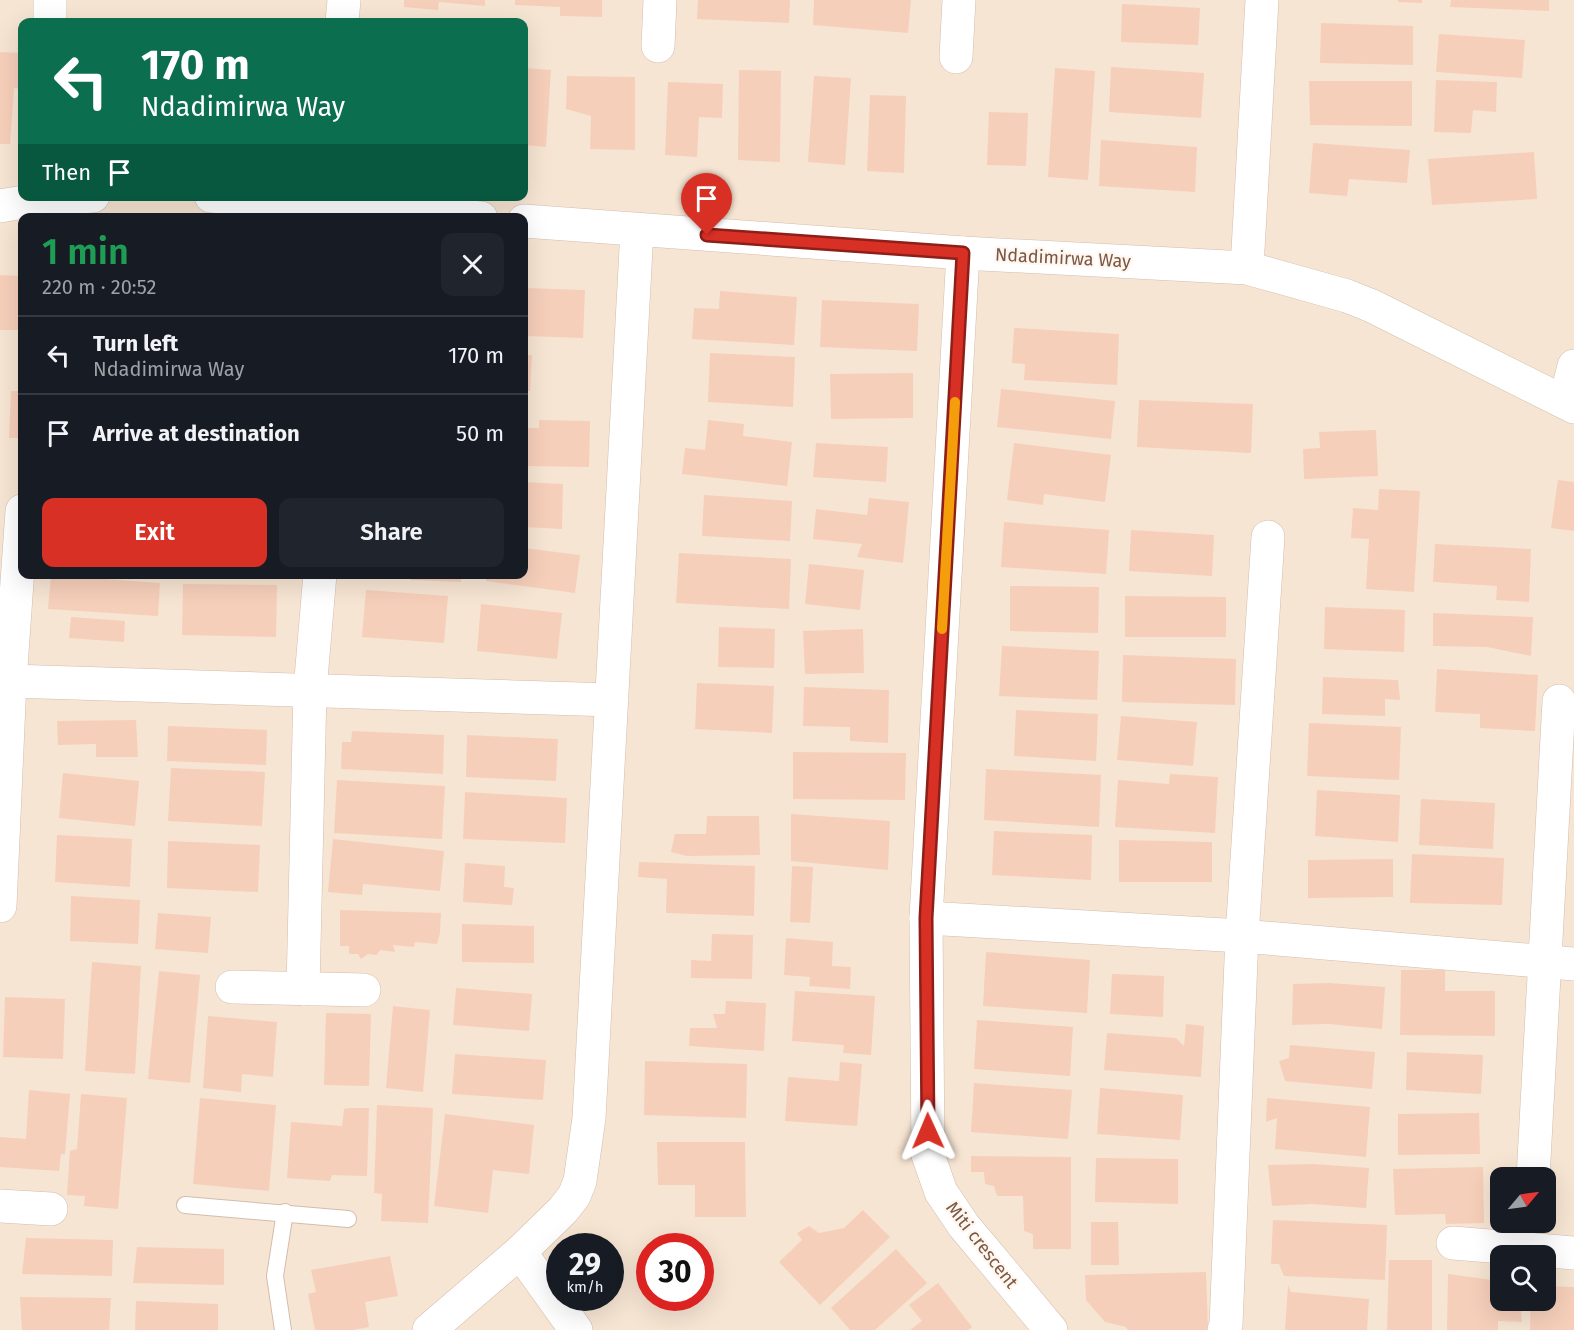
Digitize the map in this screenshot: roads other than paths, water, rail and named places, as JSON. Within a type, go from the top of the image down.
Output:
[{"type":"street","points":[[342,18],[344,0]]},
{"type":"street","points":[[658,46],[660,0]]},
{"type":"street","points":[[956,57],[959,0]]},
{"type":"street","points":[[1247,268],[1262,0]]},
{"type":"street","points":[[0,206],[31,201]]},
{"type":"street","points":[[272,201],[420,213]]},
{"type":"street","name":"Ndadimirwa Way","points":[[528,221],[963,253],[1247,268],[1338,293],[1372,306],[1569,404]]},
{"type":"street","points":[[429,1330],[520,1252],[563,1210],[574,1196],[580,1181],[589,1118],[637,230]]},
{"type":"street","name":"Miti crescent","points":[[963,253],[926,918],[928,1155],[941,1192],[964,1226],[1051,1330]]},
{"type":"street","points":[[1569,404],[1574,366]]},
{"type":"street","points":[[1224,1330],[1227,1308],[1242,936],[1268,537]]},
{"type":"street","points":[[0,906],[10,681],[18,568]]},
{"type":"street","points":[[303,989],[310,690],[320,579]]},
{"type":"street","points":[[10,681],[612,700]]},
{"type":"street","points":[[1534,1167],[1560,963],[1559,701]]},
{"type":"street","points":[[926,918],[1242,936],[1560,963]]},
{"type":"street","points":[[232,987],[364,990]]},
{"type":"street","points":[[0,1206],[51,1209]]},
{"type":"street","points":[[1453,1242],[1529,1236],[1574,1253]]},
{"type":"street","points":[[520,1252],[576,1330]]},
{"type":"lane","points":[[185,1205],[348,1218]]},
{"type":"lane","points":[[283,1330],[275,1276],[285,1212]]}]
